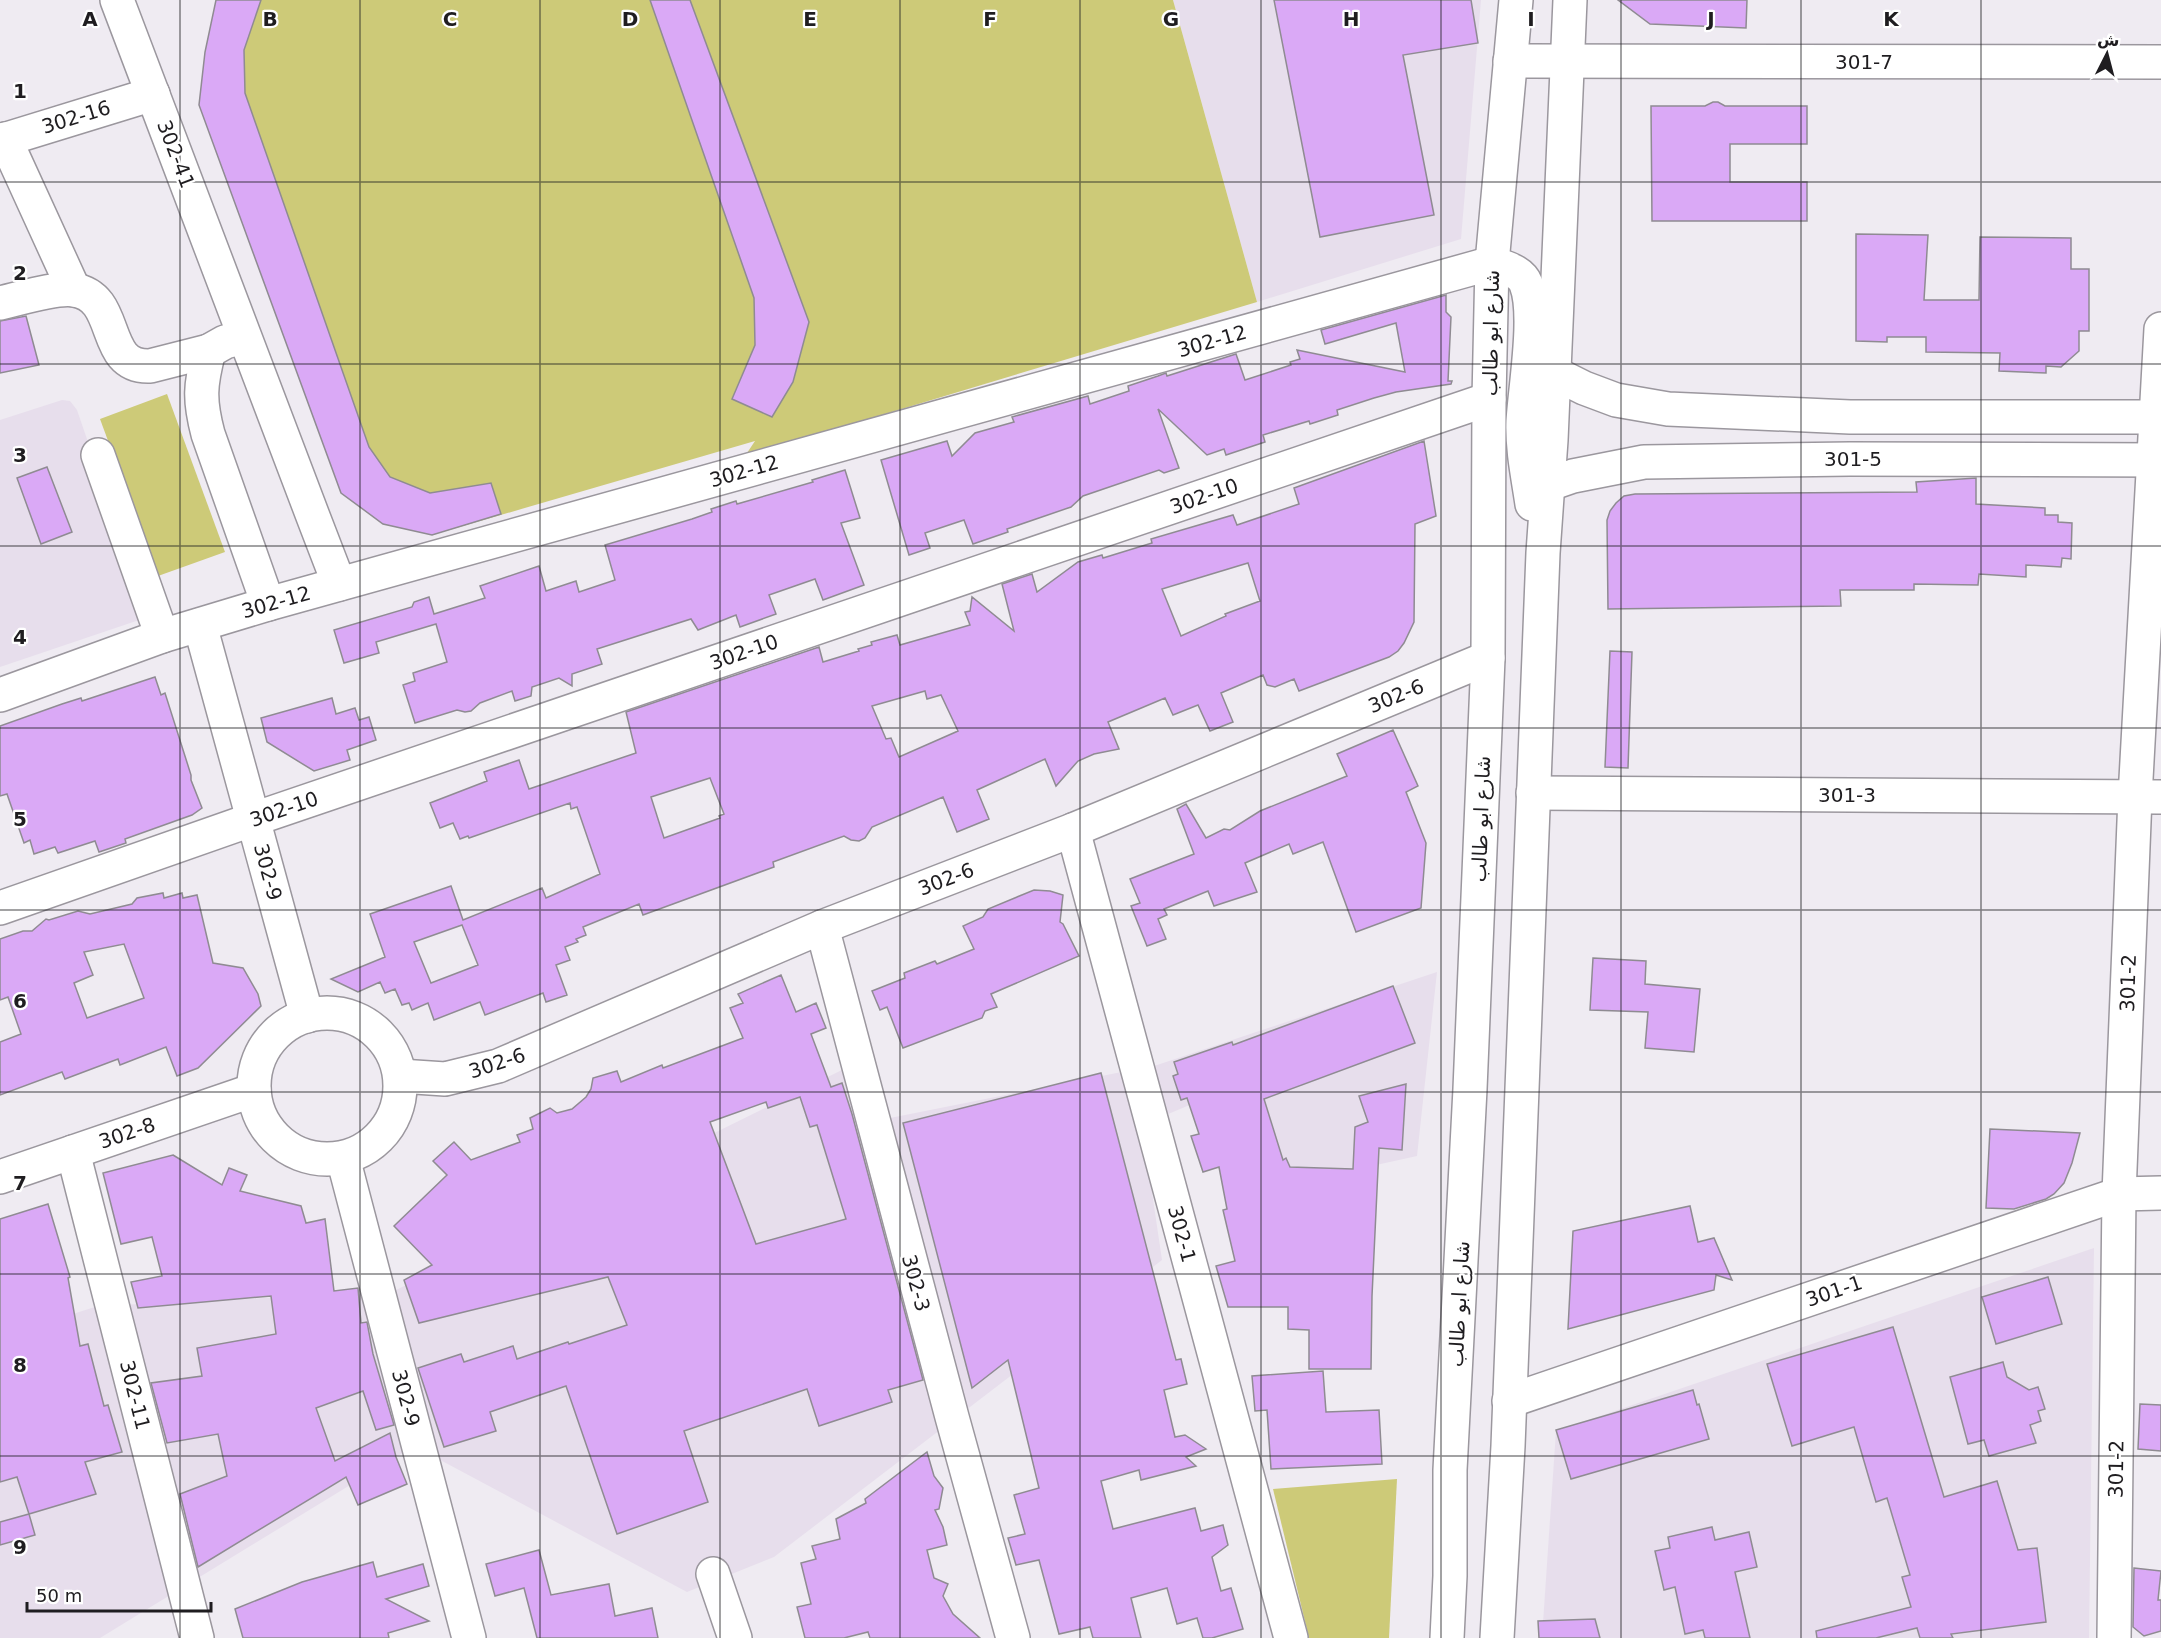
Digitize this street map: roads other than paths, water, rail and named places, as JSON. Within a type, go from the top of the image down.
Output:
[{"type":"street","name":"302-41","points":[[117,0],[339,584]]},
{"type":"street","name":"شارع ابو طالب","points":[[1442,1631],[1470,1077],[1488,658],[1492,263],[1516,0]]},
{"type":"street","points":[[1497,1638],[1509,1401],[1543,553],[1554,373],[1570,0]]},
{"type":"street","name":"301-7","points":[[1510,60],[1567,62],[2161,62]]},
{"type":"street","name":"302-16","points":[[2,140],[153,94]]},
{"type":"street","points":[[2,140],[74,290]]},
{"type":"street","points":[[1492,263],[1517,273],[1526,281],[1529,295],[1530,327],[1523,423],[1532,506],[1543,553]]},
{"type":"street","name":"302-12","points":[[0,694],[162,636],[267,604],[1492,263]]},
{"type":"street","points":[[0,303],[61,290],[74,290],[86,294],[96,301],[104,312],[120,354],[133,364],[150,366],[209,351],[225,342],[238,322]]},
{"type":"street","name":"301-2","points":[[2114,1638],[2119,1194],[2148,797],[2161,329]]},
{"type":"street","points":[[209,351],[201,378],[201,407],[208,434],[267,604]]},
{"type":"street","points":[[1554,373],[1616,400],[1668,409],[1851,417],[2159,417]]},
{"type":"street","name":"302-10","points":[[0,908],[254,819],[1489,399]]},
{"type":"street","points":[[1850,459],[1851,417]]},
{"type":"street","points":[[98,455],[162,636]]},
{"type":"street","name":"301-5","points":[[1547,485],[1573,476],[1644,462],[1850,459],[2158,460]]},
{"type":"street","name":"302-9","points":[[200,625],[308,1016]]},
{"type":"street","points":[[1488,658],[1539,657]]},
{"type":"street","name":"302-6","points":[[400,1076],[445,1079],[498,1066],[822,927],[1073,830],[1488,658]]},
{"type":"street","name":"301-3","points":[[1533,793],[2148,797]]},
{"type":"street","name":"302-1","points":[[1073,830],[1291,1638]]},
{"type":"street","name":"302-3","points":[[822,927],[1013,1638]]},
{"type":"street","points":[[333,1013],[357,1019],[377,1033],[392,1052],[400,1076],[400,1098],[393,1119],[381,1137],[364,1150],[343,1158],[318,1159],[293,1151],[273,1136],[259,1114],[254,1089],[256,1065],[267,1043],[285,1026],[308,1016],[333,1013]]},
{"type":"street","name":"302-8","points":[[0,1177],[254,1089]]},
{"type":"street","name":"302-11","points":[[73,1152],[197,1638]]},
{"type":"street","name":"302-9","points":[[343,1158],[469,1638]]},
{"type":"street","name":"301-1","points":[[1509,1401],[2119,1194],[2161,1193]]},
{"type":"street","points":[[713,1574],[735,1638]]}]
